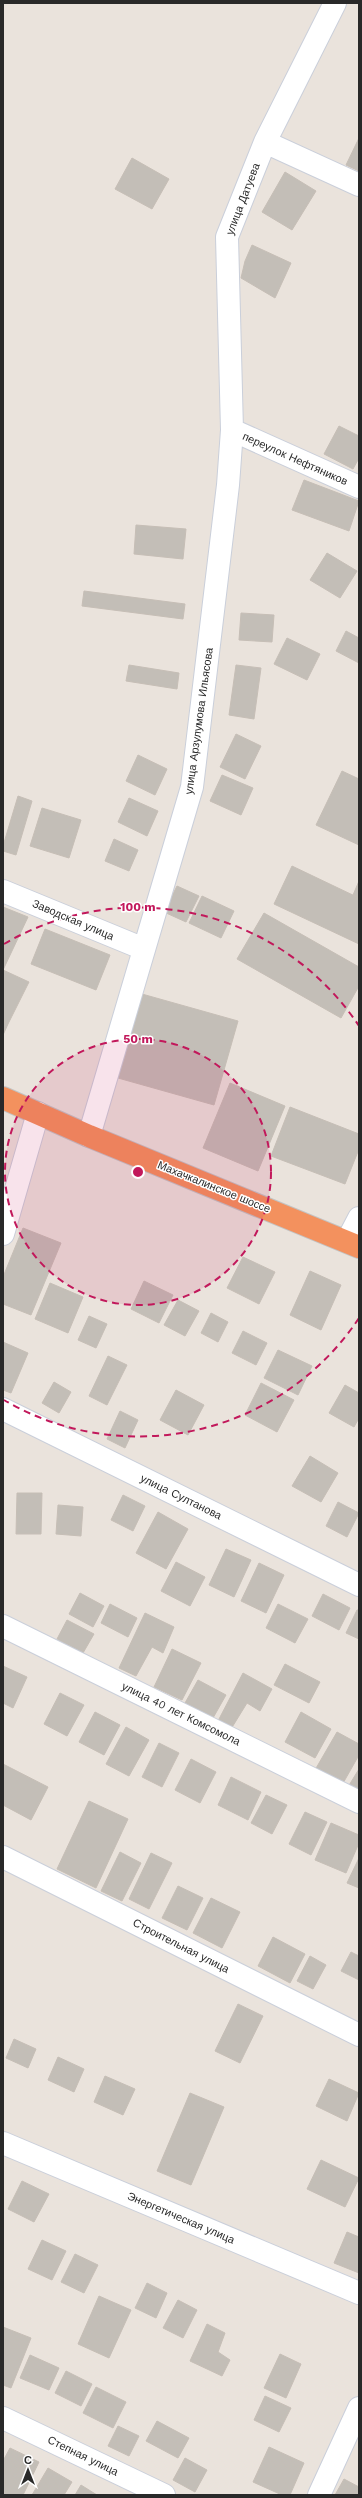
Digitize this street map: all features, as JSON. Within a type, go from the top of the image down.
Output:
[{"type":"highway","name":"Махачкалинское шоссе","points":[[3,1098],[89,1136],[353,1244]]},
{"type":"street","name":"улица Датуева","points":[[228,485],[232,430],[227,237],[265,142],[335,3]]},
{"type":"street","points":[[265,142],[359,185]]},
{"type":"street","name":"переулок Нефтяников","points":[[232,430],[359,487]]},
{"type":"street","name":"улица Арзулумова Ильясова","points":[[89,1136],[192,787],[228,485]]},
{"type":"street","name":"Заводская улица","points":[[3,891],[144,949]]},
{"type":"street","points":[[3,1234],[38,1113]]},
{"type":"street","points":[[353,1244],[359,1218]]},
{"type":"street","name":"улица Султанова","points":[[3,1409],[359,1586]]},
{"type":"street","name":"улица 40 лет Комсомола","points":[[3,1626],[359,1802]]},
{"type":"street","name":"Строительная улица","points":[[3,1857],[359,2035]]},
{"type":"street","name":"Энергетическая улица","points":[[3,2143],[359,2293]]},
{"type":"street","points":[[319,2495],[359,2408]]},
{"type":"street","name":"Степная улица","points":[[3,2418],[164,2495]]},
{"type":"building","points":[[359,138],[359,171],[346,165]]},
{"type":"building","points":[[132,158],[169,179],[152,209],[115,189]]},
{"type":"building","points":[[285,172],[316,191],[292,230],[262,212]]},
{"type":"building","points":[[252,245],[291,263],[275,298],[241,278],[245,261]]},
{"type":"building","points":[[339,426],[359,436],[359,458],[353,469],[324,454]]},
{"type":"building","points":[[304,480],[359,501],[349,531],[292,510]]},
{"type":"building","points":[[136,525],[186,529],[183,559],[134,554]]},
{"type":"building","points":[[327,553],[357,571],[340,598],[310,580]]},
{"type":"building","points":[[84,591],[185,604],[183,619],[82,606]]},
{"type":"building","points":[[241,613],[274,615],[272,642],[239,640]]},
{"type":"building","points":[[346,631],[359,638],[359,663],[336,651]]},
{"type":"building","points":[[287,638],[320,654],[307,680],[274,664]]},
{"type":"building","points":[[129,665],[179,673],[177,689],[126,681]]},
{"type":"building","points":[[236,665],[261,668],[254,719],[229,715]]},
{"type":"building","points":[[236,734],[261,746],[245,779],[220,767]]},
{"type":"building","points":[[138,755],[167,769],[155,795],[126,781]]},
{"type":"building","points":[[342,771],[359,779],[359,845],[316,825]]},
{"type":"building","points":[[222,775],[253,788],[241,815],[210,801]]},
{"type":"building","points":[[18,796],[32,801],[16,855],[3,851],[3,846]]},
{"type":"building","points":[[129,798],[158,811],[147,836],[118,822]]},
{"type":"building","points":[[42,808],[81,820],[69,858],[30,846]]},
{"type":"building","points":[[114,839],[138,850],[129,871],[105,861]]},
{"type":"building","points":[[292,866],[359,898],[359,944],[274,904]]},
{"type":"building","points":[[359,881],[359,898],[353,895]]},
{"type":"building","points":[[177,886],[199,896],[186,922],[164,912]]},
{"type":"building","points":[[202,896],[234,911],[221,938],[189,923]]},
{"type":"building","points":[[3,907],[28,917],[3,970]]},
{"type":"building","points":[[264,913],[359,967],[359,986],[341,1018],[237,959]]},
{"type":"building","points":[[45,929],[110,955],[96,990],[31,964]]},
{"type":"building","points":[[3,970],[29,982],[8,1024],[3,1021]]},
{"type":"building","points":[[142,994],[238,1021],[214,1105],[118,1078]]},
{"type":"building","points":[[3,1021],[8,1024],[3,1035]]},
{"type":"building","points":[[230,1083],[285,1106],[258,1171],[203,1148]]},
{"type":"building","points":[[290,1107],[359,1134],[359,1149],[345,1184],[271,1156]]},
{"type":"building","points":[[23,1228],[61,1243],[31,1315],[3,1304],[3,1277]]},
{"type":"building","points":[[243,1257],[275,1272],[259,1304],[227,1288]]},
{"type":"building","points":[[310,1271],[341,1285],[321,1330],[290,1315]]},
{"type":"building","points":[[144,1281],[173,1295],[159,1323],[131,1309]]},
{"type":"building","points":[[50,1283],[83,1297],[68,1333],[35,1319]]},
{"type":"building","points":[[178,1300],[199,1311],[185,1336],[164,1325]]},
{"type":"building","points":[[211,1313],[228,1322],[218,1342],[201,1333]]},
{"type":"building","points":[[89,1316],[107,1324],[96,1348],[78,1340]]},
{"type":"building","points":[[243,1331],[267,1343],[256,1365],[232,1353]]},
{"type":"building","points":[[3,1342],[28,1353],[11,1393],[3,1390]]},
{"type":"building","points":[[278,1350],[312,1366],[298,1395],[264,1378]]},
{"type":"building","points":[[108,1356],[127,1365],[107,1405],[89,1396]]},
{"type":"building","points":[[54,1382],[71,1392],[59,1413],[42,1403]]},
{"type":"building","points":[[261,1383],[294,1400],[277,1432],[245,1415]]},
{"type":"building","points":[[345,1385],[359,1393],[359,1418],[354,1427],[329,1413]]},
{"type":"building","points":[[176,1390],[204,1405],[188,1435],[160,1420]]},
{"type":"building","points":[[120,1411],[138,1420],[125,1448],[107,1439]]},
{"type":"building","points":[[310,1456],[338,1473],[321,1502],[292,1486]]},
{"type":"building","points":[[17,1493],[42,1493],[41,1534],[16,1534]]},
{"type":"building","points":[[123,1495],[145,1506],[133,1531],[111,1520]]},
{"type":"building","points":[[338,1502],[359,1513],[347,1537],[326,1526]]},
{"type":"building","points":[[58,1505],[83,1507],[81,1536],[56,1534]]},
{"type":"building","points":[[158,1512],[188,1529],[166,1569],[136,1553]]},
{"type":"building","points":[[226,1549],[251,1560],[234,1597],[209,1585]]},
{"type":"building","points":[[176,1562],[205,1577],[190,1606],[161,1591]]},
{"type":"building","points":[[259,1563],[284,1575],[266,1613],[241,1601]]},
{"type":"building","points":[[80,1593],[104,1606],[93,1627],[69,1614]]},
{"type":"building","points":[[323,1594],[350,1608],[339,1630],[312,1616]]},
{"type":"building","points":[[110,1604],[137,1618],[128,1637],[101,1623]]},
{"type":"building","points":[[278,1604],[308,1619],[295,1643],[266,1628]]},
{"type":"building","points":[[357,1610],[359,1610],[359,1639],[346,1633]]},
{"type":"building","points":[[145,1613],[174,1627],[163,1653],[152,1647],[136,1676],[119,1668]]},
{"type":"building","points":[[67,1620],[94,1634],[83,1653],[57,1639]]},
{"type":"building","points":[[172,1649],[201,1663],[182,1700],[154,1687]]},
{"type":"building","points":[[285,1664],[320,1682],[309,1703],[274,1685]]},
{"type":"building","points":[[3,1666],[27,1677],[13,1708],[3,1703]]},
{"type":"building","points":[[243,1673],[272,1689],[260,1711],[247,1703],[231,1729],[218,1721]]},
{"type":"building","points":[[198,1680],[226,1695],[213,1718],[185,1703]]},
{"type":"building","points":[[60,1693],[84,1705],[67,1736],[44,1724]]},
{"type":"building","points":[[95,1712],[120,1725],[104,1755],[79,1742]]},
{"type":"building","points":[[301,1712],[331,1729],[315,1758],[285,1742]]},
{"type":"building","points":[[126,1727],[149,1740],[129,1776],[106,1764]]},
{"type":"building","points":[[337,1732],[359,1744],[359,1755],[342,1785],[315,1770]]},
{"type":"building","points":[[159,1743],[179,1753],[162,1787],[142,1777]]},
{"type":"building","points":[[191,1759],[216,1772],[200,1803],[175,1790]]},
{"type":"building","points":[[3,1764],[48,1787],[31,1820],[3,1805]]},
{"type":"building","points":[[359,1769],[359,1793],[348,1787]]},
{"type":"building","points":[[231,1777],[261,1792],[248,1820],[218,1805]]},
{"type":"building","points":[[266,1795],[287,1805],[272,1834],[251,1823]]},
{"type":"building","points":[[89,1801],[128,1819],[96,1888],[57,1869]]},
{"type":"building","points":[[305,1812],[327,1822],[311,1855],[289,1844]]},
{"type":"building","points":[[331,1823],[359,1835],[359,1843],[346,1873],[315,1860]]},
{"type":"building","points":[[120,1852],[141,1863],[122,1901],[101,1891]]},
{"type":"building","points":[[151,1853],[172,1863],[149,1909],[129,1899]]},
{"type":"building","points":[[359,1858],[359,1888],[347,1883]]},
{"type":"building","points":[[178,1886],[203,1898],[187,1930],[162,1918]]},
{"type":"building","points":[[211,1898],[240,1912],[222,1948],[193,1933]]},
{"type":"building","points":[[273,1937],[305,1954],[290,1983],[258,1966]]},
{"type":"building","points":[[351,1952],[359,1956],[359,1980],[341,1971]]},
{"type":"building","points":[[310,1956],[326,1965],[313,1989],[297,1981]]},
{"type":"building","points":[[238,2004],[263,2016],[240,2063],[215,2051]]},
{"type":"building","points":[[14,2039],[36,2049],[28,2068],[6,2058]]},
{"type":"building","points":[[58,2057],[84,2069],[74,2092],[48,2080]]},
{"type":"building","points":[[105,2076],[135,2089],[123,2115],[94,2102]]},
{"type":"building","points":[[329,2079],[359,2093],[347,2121],[316,2106]]},
{"type":"building","points":[[190,2093],[224,2107],[191,2185],[157,2171]]},
{"type":"building","points":[[321,2160],[359,2178],[345,2207],[307,2189]]},
{"type":"building","points":[[22,2181],[49,2194],[34,2222],[8,2209]]},
{"type":"building","points":[[347,2232],[359,2237],[359,2273],[334,2263]]},
{"type":"building","points":[[42,2240],[66,2251],[52,2280],[28,2269]]},
{"type":"building","points":[[75,2254],[98,2265],[84,2293],[61,2282]]},
{"type":"building","points":[[147,2283],[167,2293],[156,2318],[135,2308]]},
{"type":"building","points":[[99,2296],[131,2310],[109,2358],[78,2344]]},
{"type":"building","points":[[178,2300],[197,2310],[183,2338],[163,2328]]},
{"type":"building","points":[[207,2324],[225,2333],[218,2352],[230,2360],[222,2376],[190,2361]]},
{"type":"building","points":[[3,2327],[31,2338],[11,2388],[3,2385]]},
{"type":"building","points":[[280,2354],[301,2364],[286,2398],[264,2388]]},
{"type":"building","points":[[30,2355],[59,2368],[49,2390],[20,2378]]},
{"type":"building","points":[[66,2371],[92,2384],[81,2406],[55,2393]]},
{"type":"building","points":[[96,2387],[126,2402],[113,2428],[83,2413]]},
{"type":"building","points":[[265,2396],[291,2408],[279,2432],[254,2420]]},
{"type":"building","points":[[157,2421],[189,2438],[178,2458],[146,2441]]},
{"type":"building","points":[[118,2426],[139,2436],[129,2456],[108,2446]]},
{"type":"building","points":[[269,2447],[304,2463],[290,2495],[282,2495],[253,2482]]},
{"type":"building","points":[[10,2448],[39,2462],[23,2495],[3,2495],[3,2461]]},
{"type":"building","points":[[185,2458],[207,2470],[195,2492],[173,2480]]},
{"type":"building","points":[[48,2468],[72,2482],[64,2495],[32,2495]]},
{"type":"building","points":[[344,2479],[359,2487],[359,2495],[335,2495]]},
{"type":"building","points":[[81,2485],[97,2495],[75,2495]]}]
